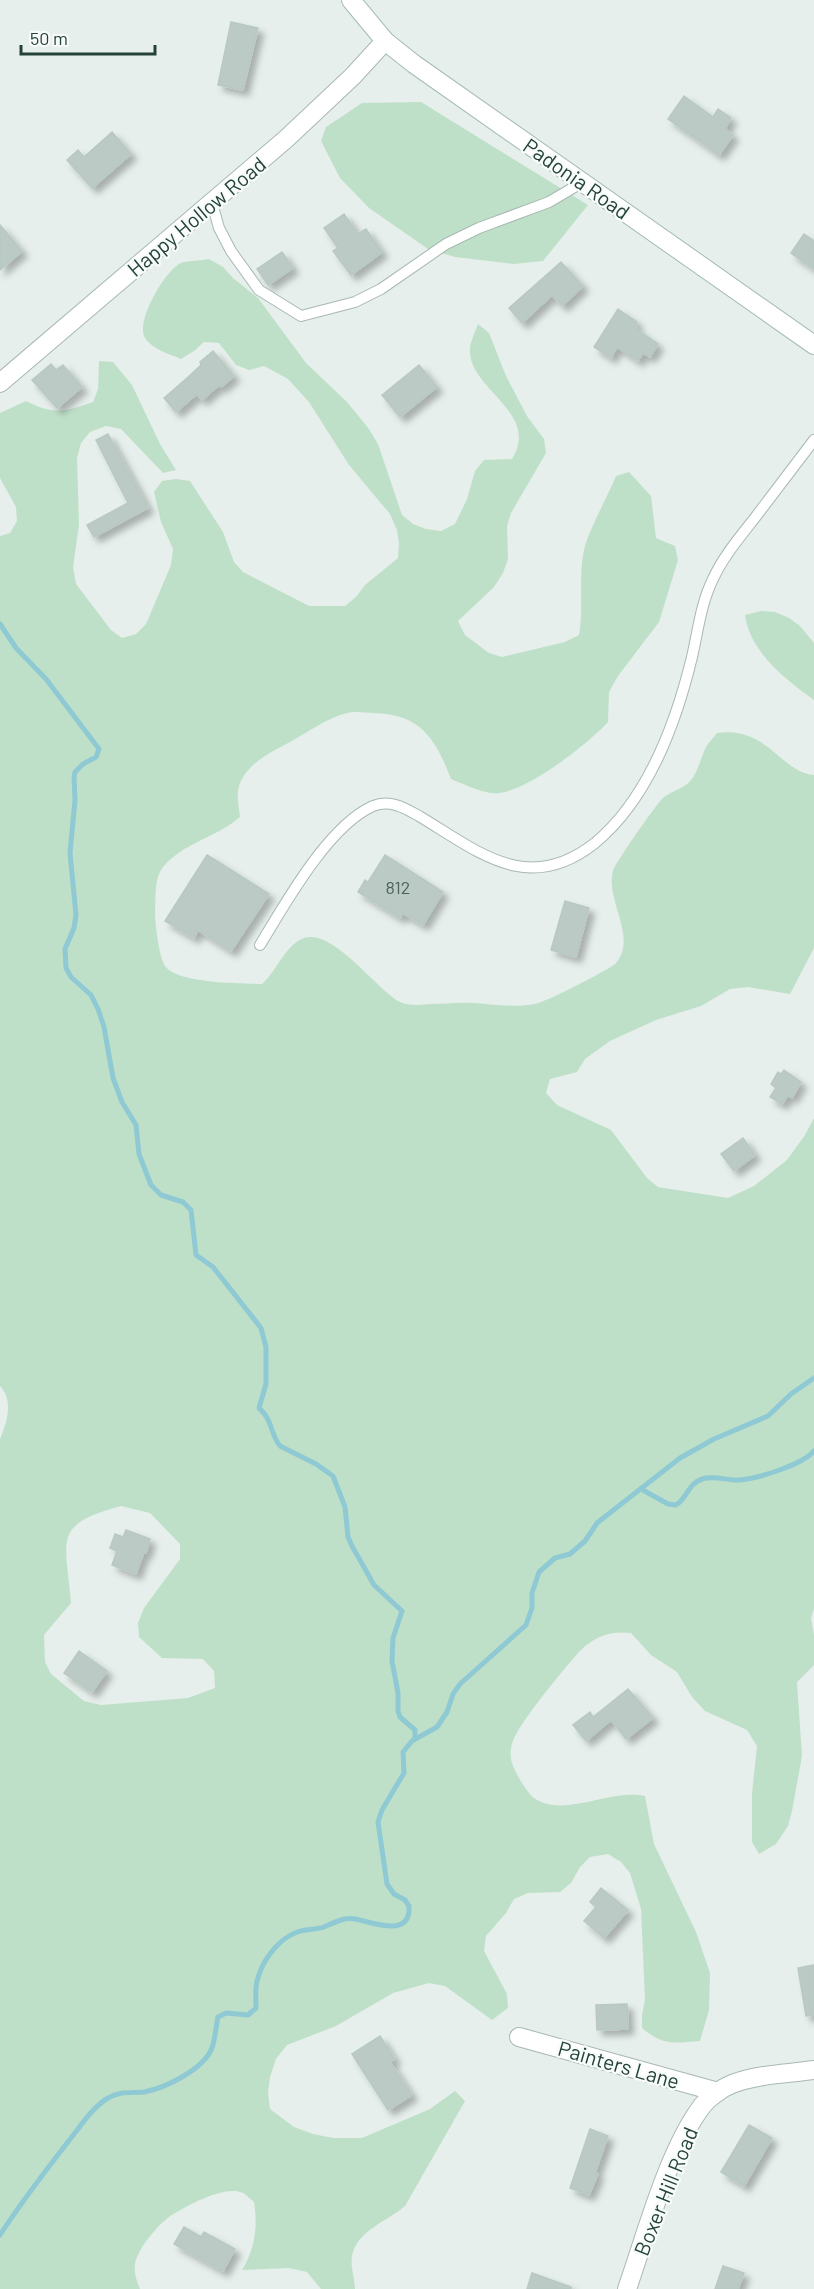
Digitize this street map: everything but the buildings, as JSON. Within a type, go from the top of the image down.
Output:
[{"type":"street","name":"Padonia Road","points":[[351,0],[385,41],[414,64],[814,345]]},
{"type":"street","name":"Happy Hollow Road","points":[[0,383],[286,139],[353,76],[385,41]]},
{"type":"street","name":"Painters Lane","points":[[519,2037],[718,2092]]},
{"type":"street","name":"Boxer Hill Road","points":[[627,2289],[673,2161],[694,2118],[704,2104],[732,2084],[814,2070]]},
{"type":"lane","points":[[212,203],[219,228],[231,251],[259,290],[302,316],[355,302],[381,289],[446,244],[479,228],[549,202],[583,182]]},
{"type":"lane","points":[[260,945],[293,892],[333,838],[344,826],[373,807],[392,803],[407,809],[488,857],[515,867],[535,868],[558,864],[579,855],[597,840],[618,820],[637,793],[657,757],[681,697],[705,597],[713,577],[737,539],[814,440]]},
{"type":"green space","points":[[421,102],[588,205],[543,261],[514,264],[455,257],[428,249],[369,208],[340,178],[321,141],[326,127],[362,103]]},
{"type":"green space","points":[[209,259],[223,267],[258,298],[306,363],[347,402],[369,429],[378,444],[402,515],[413,524],[426,529],[441,531],[455,524],[467,499],[475,471],[484,460],[512,459],[518,443],[518,428],[511,415],[473,365],[470,347],[478,324],[489,333],[506,376],[527,416],[544,439],[546,453],[511,513],[507,526],[508,559],[503,573],[494,587],[458,621],[465,635],[489,653],[502,657],[565,642],[579,635],[584,550],[616,476],[629,472],[651,496],[656,538],[675,546],[678,560],[659,622],[618,676],[609,692],[608,722],[553,768],[519,787],[491,793],[451,779],[432,741],[415,724],[404,718],[374,713],[353,712],[332,718],[253,765],[239,786],[240,817],[180,852],[163,867],[158,877],[155,917],[159,948],[165,966],[172,972],[196,979],[225,983],[262,984],[297,941],[315,937],[341,950],[390,995],[403,1003],[511,1006],[535,1004],[577,985],[616,963],[622,953],[624,941],[613,894],[612,882],[615,866],[664,797],[691,780],[698,769],[706,747],[717,733],[749,736],[802,772],[814,775],[814,948],[790,994],[748,987],[730,989],[701,1006],[656,1020],[610,1041],[585,1059],[577,1072],[550,1079],[546,1093],[557,1105],[611,1130],[647,1178],[658,1187],[728,1198],[754,1186],[787,1160],[814,1118],[814,1609],[811,1618],[814,1635],[814,1665],[797,1682],[802,1756],[788,1826],[776,1844],[759,1854],[752,1842],[752,1793],[757,1746],[747,1730],[705,1711],[692,1697],[677,1672],[651,1655],[631,1633],[604,1635],[583,1648],[533,1709],[512,1743],[511,1757],[517,1774],[531,1795],[546,1804],[573,1804],[616,1796],[645,1796],[654,1844],[696,1932],[710,1973],[709,2010],[700,2041],[663,2041],[642,2028],[645,2000],[641,1909],[630,1873],[621,1862],[608,1854],[590,1857],[580,1867],[571,1883],[560,1892],[528,1893],[514,1899],[506,1913],[486,1936],[484,1951],[507,1994],[508,2008],[492,2020],[445,1986],[429,1983],[393,1993],[336,2026],[287,2045],[276,2059],[268,2093],[270,2109],[294,2127],[313,2134],[333,2138],[362,2138],[430,2109],[455,2091],[465,2101],[405,2206],[366,2233],[355,2247],[352,2268],[355,2289],[321,2289],[307,2272],[289,2268],[242,2270],[253,2246],[255,2211],[254,2202],[244,2194],[235,2191],[216,2194],[194,2203],[169,2217],[160,2225],[143,2246],[136,2261],[135,2273],[140,2289],[0,2289],[0,1439],[7,1419],[8,1405],[0,1386],[0,536],[10,533],[17,521],[16,507],[0,478],[0,413],[26,401],[52,410],[67,410],[93,402],[98,389],[99,361],[113,362],[132,385],[160,444],[176,470],[163,473],[121,429],[106,426],[90,432],[81,443],[77,458],[79,525],[73,567],[76,584],[111,630],[122,638],[136,634],[146,624],[171,565],[173,549],[161,522],[154,492],[162,481],[176,479],[190,481],[223,532],[234,562],[243,572],[309,606],[345,606],[365,585],[398,558],[397,530],[390,514],[349,465],[309,402],[288,379],[264,366],[249,370],[236,365],[219,343],[204,342],[181,359],[156,348],[145,338],[143,330],[148,309],[167,275],[181,263]],"holes":[[[121,1506],[150,1513],[180,1544],[180,1559],[144,1608],[138,1623],[139,1637],[162,1658],[203,1659],[214,1671],[215,1688],[188,1698],[101,1705],[84,1701],[51,1674],[45,1662],[44,1635],[71,1603],[66,1549],[68,1538],[73,1528],[83,1520]]]},
{"type":"green space","points":[[761,611],[775,612],[789,618],[800,626],[814,643],[814,700],[781,674],[761,653],[748,628],[745,615]]},
{"type":"waterway","points":[[0,624],[16,648],[46,679],[99,749],[96,757],[83,764],[75,772],[74,777],[75,800],[70,853],[76,915],[74,928],[65,949],[66,968],[71,977],[91,995],[98,1009],[104,1027],[113,1078],[122,1102],[136,1125],[139,1154],[151,1185],[161,1195],[183,1202],[191,1210],[196,1255],[213,1267],[261,1328],[266,1347],[266,1384],[259,1408],[267,1417],[274,1437],[280,1446],[316,1464],[333,1476],[345,1507],[348,1537],[352,1546],[374,1585],[402,1611],[393,1638],[392,1661],[398,1693],[398,1711],[400,1717],[415,1730],[415,1738]]},
{"type":"waterway","points":[[0,2235],[43,2174],[97,2106],[117,2094],[153,2090],[192,2071],[201,2064],[212,2048],[218,2017],[226,2013],[248,2015],[256,2008],[259,1973],[271,1952],[283,1940],[297,1932],[321,1928],[346,1919],[389,1926],[404,1922],[408,1916],[409,1906],[405,1900],[394,1894],[387,1884],[378,1822],[382,1810],[404,1773],[403,1752],[412,1741],[437,1727],[460,1684],[526,1625],[539,1572],[555,1558],[570,1554],[585,1541],[597,1523],[680,1458],[714,1439],[768,1416],[791,1394],[814,1378]]},
{"type":"waterway","points":[[641,1489],[668,1504],[676,1505],[694,1484],[702,1479],[740,1480],[758,1477],[790,1466],[814,1451]]}]
